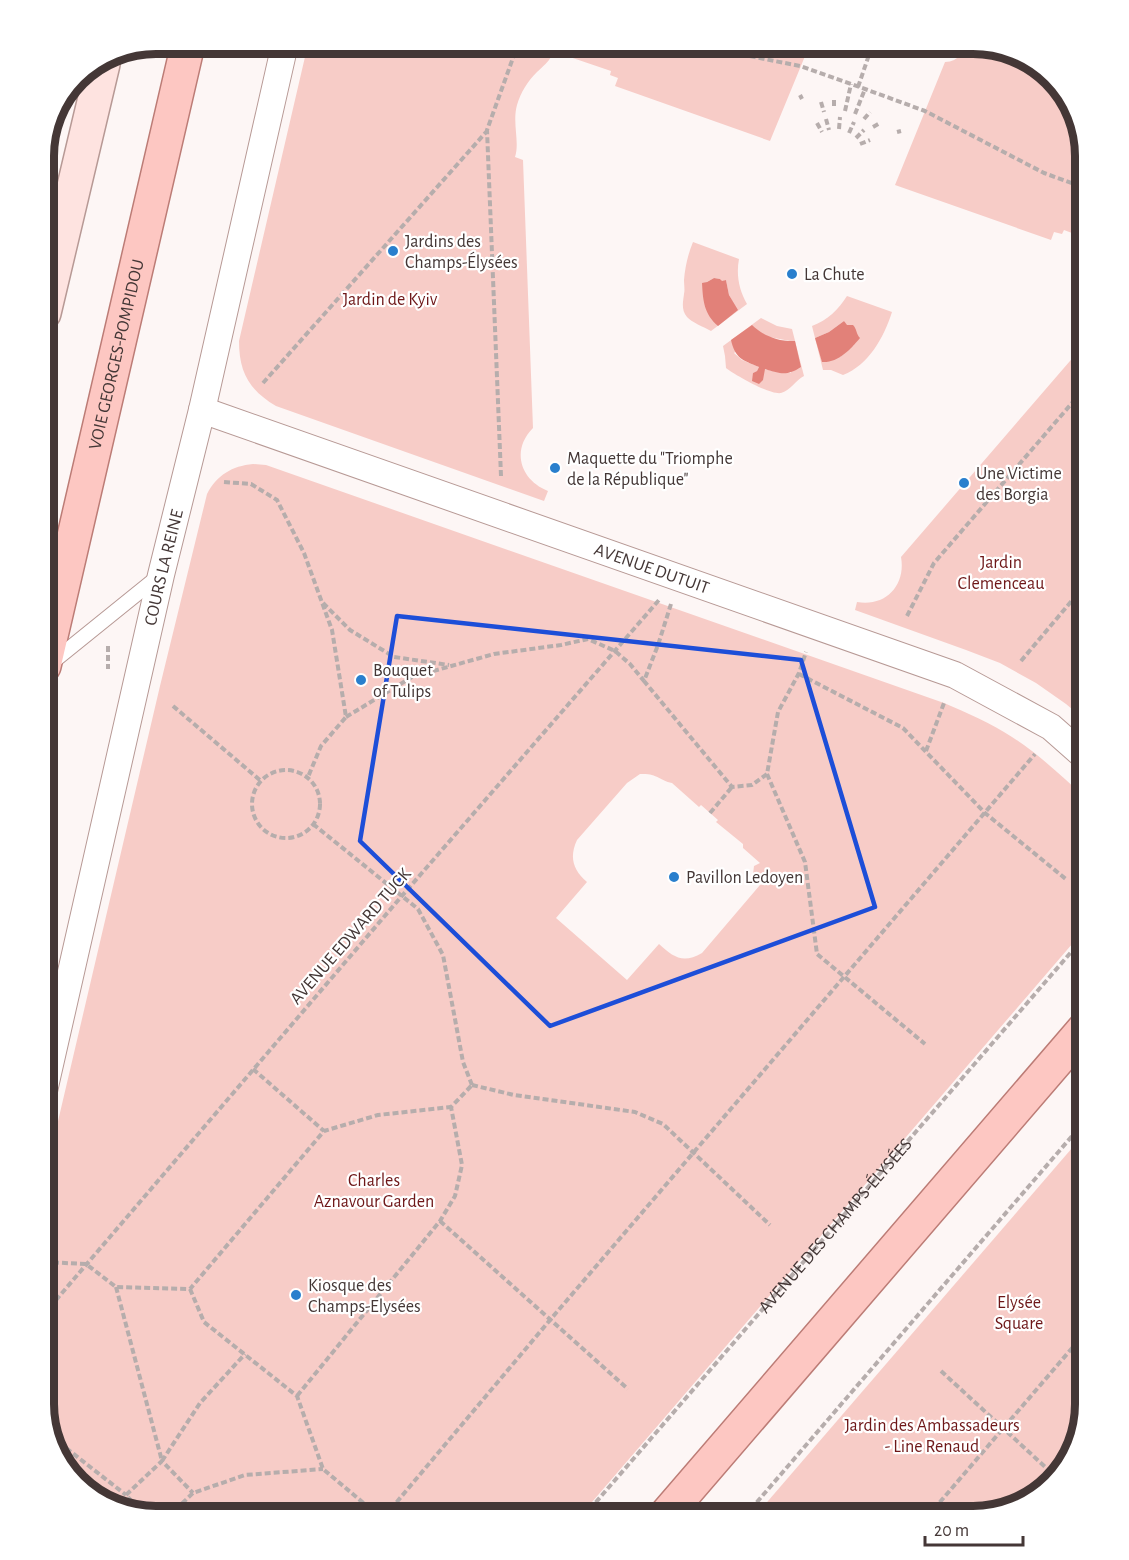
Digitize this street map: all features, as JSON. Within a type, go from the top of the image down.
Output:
[{"type":"main road","name":"VOIE GEORGES-POMPIDOU","points":[[54,624],[186,54]]},
{"type":"main road","points":[[674,1506],[1075,1041]]},
{"type":"street","name":"COURS LA REINE","points":[[54,1046],[283,54]]},
{"type":"street","points":[[54,270],[100,71]]},
{"type":"street","name":"AVENUE DUTUIT","points":[[202,410],[955,675],[1051,727],[1075,748]]},
{"type":"lane","points":[[54,659],[161,574]]},
{"type":"path","points":[[263,383],[487,130],[514,54]]},
{"type":"path","points":[[739,54],[800,66],[925,111],[1044,172],[1075,184]]},
{"type":"path","points":[[858,87],[869,54]]},
{"type":"path","points":[[845,111],[851,84]]},
{"type":"path","points":[[855,114],[865,89]]},
{"type":"path","points":[[834,100],[834,110]]},
{"type":"path","points":[[821,102],[824,112]]},
{"type":"path","points":[[864,119],[870,112]]},
{"type":"path","points":[[839,129],[840,117]]},
{"type":"path","points":[[826,119],[829,130]]},
{"type":"path","points":[[849,133],[854,122]]},
{"type":"path","points":[[817,123],[822,132]]},
{"type":"path","points":[[873,128],[880,123]]},
{"type":"path","points":[[487,130],[501,476]]},
{"type":"path","points":[[856,138],[864,130]]},
{"type":"path","points":[[860,144],[870,140]]},
{"type":"path","points":[[907,616],[934,563],[1073,402]]},
{"type":"path","points":[[225,482],[251,484],[277,500],[304,553],[332,630],[346,717]]},
{"type":"path","points":[[644,681],[679,577]]},
{"type":"path","name":"AVENUE EDWARD TUCK","points":[[54,1302],[679,577]]},
{"type":"path","points":[[1021,661],[1075,598]]},
{"type":"path","points":[[321,601],[350,630],[394,657],[453,666]]},
{"type":"path","points":[[816,626],[799,673],[778,712],[767,774],[805,862],[817,954],[925,1044]]},
{"type":"path","points":[[108,637],[108,669],[113,671]]},
{"type":"path","points":[[308,777],[321,746],[346,717],[412,677],[494,654],[588,639],[615,651],[630,664],[732,787]]},
{"type":"path","points":[[799,673],[903,728],[986,813],[1066,880]]},
{"type":"path","points":[[926,751],[944,703]]},
{"type":"path","points":[[173,706],[261,781]]},
{"type":"path","points":[[393,1506],[1035,754]]},
{"type":"path","points":[[289,769],[308,777],[315,785],[319,795],[318,816],[313,825],[297,836],[287,838],[268,833],[255,818],[252,809],[255,789],[269,774],[278,770],[289,769]]},
{"type":"path","points":[[710,813],[732,787],[752,785],[767,774]]},
{"type":"path","points":[[313,825],[418,909],[443,955],[463,1062],[472,1085]]},
{"type":"path","name":"AVENUE DES CHAMPS-ÉLYSÉES","points":[[593,1506],[1075,949]]},
{"type":"path","points":[[253,1069],[324,1131]]},
{"type":"path","points":[[190,1289],[324,1131],[378,1115],[451,1107],[472,1085]]},
{"type":"path","points":[[472,1085],[514,1095],[635,1112],[663,1124],[770,1225]]},
{"type":"path","points":[[297,1396],[440,1221],[455,1196],[462,1165],[451,1107]]},
{"type":"path","points":[[753,1506],[1075,1134]]},
{"type":"path","points":[[440,1221],[628,1389]]},
{"type":"path","points":[[54,1262],[86,1264],[116,1287],[190,1289]]},
{"type":"path","points":[[116,1287],[162,1461],[193,1493]]},
{"type":"path","points":[[190,1289],[204,1322],[297,1396],[323,1469],[367,1506]]},
{"type":"path","points":[[937,1506],[1075,1346]]},
{"type":"path","points":[[126,1494],[162,1461],[200,1403],[245,1354]]},
{"type":"path","points":[[941,1371],[1050,1471]]},
{"type":"path","points":[[63,1446],[126,1494],[134,1504]]},
{"type":"path","points":[[179,1506],[193,1493],[245,1475],[323,1469]]},
{"type":"highlighted area","points":[[397,616],[801,660],[875,907],[550,1026],[360,841]]},
{"type":"green space","name":"Jardins des Champs-Élysées","points":[[306,54],[561,54],[560,57],[552,55],[525,87],[519,100],[515,125],[517,145],[515,157],[523,160],[533,428],[522,446],[521,455],[525,472],[531,480],[548,491],[544,501],[276,406],[252,387],[247,379],[241,362],[239,341]]},
{"type":"green space","name":"Jardins des Champs-Élysées","points":[[561,54],[806,54],[770,141],[615,86],[618,78],[610,75],[611,71]]},
{"type":"green space","points":[[963,54],[980,54],[1006,59],[1030,71],[1040,79],[1061,105],[1072,130],[1074,143],[1075,234],[1064,230],[1062,234],[1054,232],[1051,240],[895,185],[945,62]]},
{"type":"green space","points":[[693,242],[739,259],[739,282],[747,304],[711,331],[689,319],[683,309],[684,275]],"holes":[[[714,278],[722,282],[726,280],[729,295],[737,311],[705,283]]]},
{"type":"green space","points":[[847,296],[892,312],[885,331],[868,357],[843,375],[831,370],[823,370],[812,326],[828,318]],"holes":[[[844,321],[854,345],[840,357],[815,338],[829,332]]]},
{"type":"green space","points":[[761,318],[777,326],[792,329],[804,376],[784,392],[769,391],[744,380],[726,368],[723,346]],"holes":[[[757,331],[769,337],[790,341],[791,373],[764,369],[763,373],[753,373],[759,367],[742,360],[734,353]]]},
{"type":"green space","name":"Jardin Clemenceau","points":[[1075,355],[1075,712],[1036,683],[1000,663],[855,610],[857,602],[877,601],[892,592],[900,577],[901,557]]},
{"type":"green space","name":"Charles Aznavour Garden","points":[[253,464],[266,465],[944,703],[1012,737],[1041,758],[1075,788],[1075,941],[589,1506],[149,1506],[123,1501],[99,1489],[89,1481],[68,1455],[57,1430],[54,1404],[54,1138],[207,494],[220,477],[232,469]],"holes":[[[640,774],[654,776],[672,783],[718,820],[716,822],[743,844],[743,848],[760,863],[754,866],[753,874],[765,875],[767,880],[760,885],[702,953],[689,958],[679,958],[659,944],[627,980],[556,918],[587,882],[578,873],[574,863],[573,852],[577,840],[627,783]]]},
{"type":"green space","points":[[1075,1145],[1075,1404],[1072,1430],[1054,1466],[1035,1485],[1024,1492],[999,1503],[986,1505],[764,1506]]},
{"type":"shaded area","points":[[714,278],[726,280],[729,295],[738,310],[718,326],[707,312],[702,290],[702,283]]},
{"type":"shaded area","points":[[844,321],[847,325],[853,325],[860,338],[838,358],[822,362],[815,338],[829,332]]},
{"type":"shaded area","points":[[752,325],[772,337],[795,341],[801,367],[784,373],[765,369],[763,380],[759,384],[752,381],[753,373],[759,367],[740,358],[731,340]]},
{"type":"place","name":"Jardins des Champs-Élysées","points":[[393,251]]},
{"type":"place","name":"La Chute","points":[[792,274]]},
{"type":"place","name":"Maquette du \"Triomphe de la République\"","points":[[555,468]]},
{"type":"place","name":"Une Victime des Borgia","points":[[964,483]]},
{"type":"place","name":"Bouquet of Tulips","points":[[361,680]]},
{"type":"place","name":"Pavillon Ledoyen","points":[[674,877]]},
{"type":"place","name":"Kiosque des Champs-Elysées","points":[[296,1295]]},
{"type":"park label","name":"Jardin de Kyiv","points":[[390,299]]},
{"type":"park label","name":"Elysée Square","points":[[1019,1312]]},
{"type":"park label","name":"Jardin des Ambassadeurs - Line Renaud","points":[[932,1435]]}]
